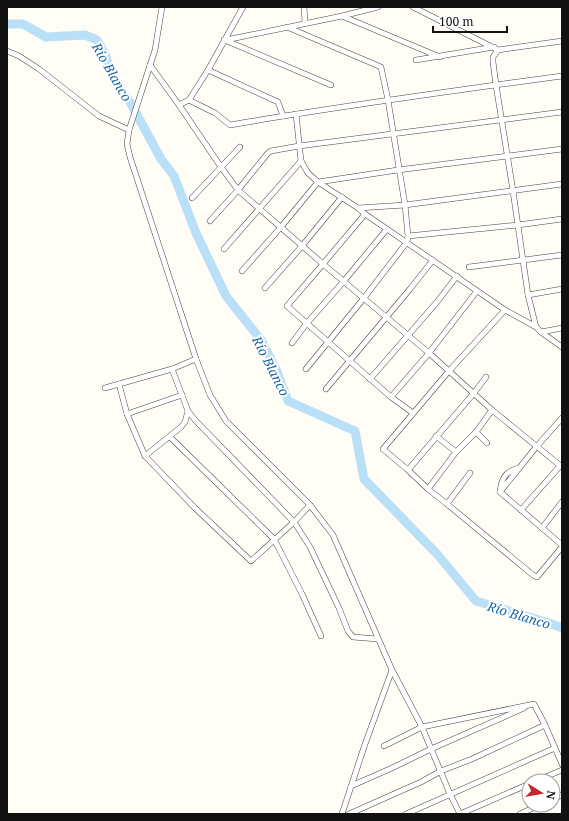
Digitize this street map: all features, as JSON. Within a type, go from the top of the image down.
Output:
[{"type":"street","points":[[162,7],[155,50],[133,116],[127,144],[196,359],[210,395],[226,421],[310,506],[333,536],[392,670],[422,726],[440,771],[460,814],[521,787]]},
{"type":"street","points":[[179,105],[189,100],[208,70],[243,7]]},
{"type":"street","points":[[304,7],[305,23]]},
{"type":"street","points":[[225,40],[342,16],[378,7]]},
{"type":"street","points":[[413,7],[496,49]]},
{"type":"street","points":[[342,16],[440,57]]},
{"type":"street","points":[[287,27],[381,67],[388,100],[398,170],[405,205],[408,239],[364,298],[306,368]]},
{"type":"street","points":[[225,40],[331,85]]},
{"type":"street","points":[[416,60],[562,41]]},
{"type":"street","points":[[496,49],[493,57],[496,85],[528,295],[536,327]]},
{"type":"street","points":[[7,51],[19,56],[39,68],[99,116],[129,130]]},
{"type":"street","points":[[150,65],[238,190],[429,353],[492,410],[561,467],[521,510]]},
{"type":"street","points":[[208,70],[278,102],[280,104],[283,116]]},
{"type":"street","points":[[189,100],[215,113],[230,125],[388,100],[562,76]]},
{"type":"street","points":[[210,221],[268,153],[271,152],[299,146],[562,112]]},
{"type":"street","points":[[296,114],[301,161],[308,173],[318,182],[387,229],[408,239],[433,260],[505,310],[536,327],[562,347]]},
{"type":"street","points":[[192,198],[240,147]]},
{"type":"street","points":[[242,271],[318,182],[562,149]]},
{"type":"street","points":[[224,249],[301,161]]},
{"type":"street","points":[[358,208],[405,205],[562,184]]},
{"type":"street","points":[[265,288],[342,197]]},
{"type":"street","points":[[365,214],[287,306],[391,397],[413,413]]},
{"type":"street","points":[[408,239],[562,219]]},
{"type":"street","points":[[292,343],[307,323],[387,229]]},
{"type":"street","points":[[468,267],[562,255]]},
{"type":"street","points":[[326,389],[387,318],[433,260]]},
{"type":"street","points":[[370,379],[432,308],[457,276]]},
{"type":"street","points":[[528,295],[562,289]]},
{"type":"street","points":[[391,397],[429,353],[478,291]]},
{"type":"street","points":[[505,310],[413,413],[383,449],[428,489],[533,576],[537,577],[562,546],[500,492],[518,468],[562,418]]},
{"type":"street","points":[[541,332],[562,328]]},
{"type":"street","points":[[105,388],[172,368],[196,359]]},
{"type":"street","points":[[172,368],[188,411],[195,420],[294,522],[310,547],[339,608],[348,631],[353,637],[378,639]]},
{"type":"street","points":[[408,470],[486,377]]},
{"type":"street","points":[[118,384],[127,414],[145,456],[195,508],[251,561],[310,506]]},
{"type":"street","points":[[127,414],[182,395]]},
{"type":"street","points":[[428,489],[456,452],[476,432],[492,410]]},
{"type":"street","points":[[145,456],[181,427],[185,422],[188,411]]},
{"type":"street","points":[[476,432],[488,443]]},
{"type":"street","points":[[436,436],[456,452]]},
{"type":"street","points":[[170,437],[274,539],[302,594],[321,636]]},
{"type":"street","points":[[447,504],[470,473]]},
{"type":"street","points":[[542,528],[562,502]]},
{"type":"street","points":[[342,814],[392,670]]},
{"type":"street","points":[[352,786],[431,749],[534,704]]},
{"type":"street","points":[[384,746],[422,726],[534,704]]},
{"type":"street","points":[[534,704],[562,764]]},
{"type":"street","points":[[349,814],[425,780],[440,771],[472,759],[545,725]]},
{"type":"street","points":[[406,814],[555,748]]},
{"type":"waterway","name":"Río Blanco","points":[[7,24],[23,24],[46,37],[85,35],[97,40],[105,54],[114,81],[130,102],[161,159],[174,176],[196,233],[226,296],[261,340],[276,369],[288,401],[355,431],[364,479],[437,554],[476,601],[562,628]]}]
